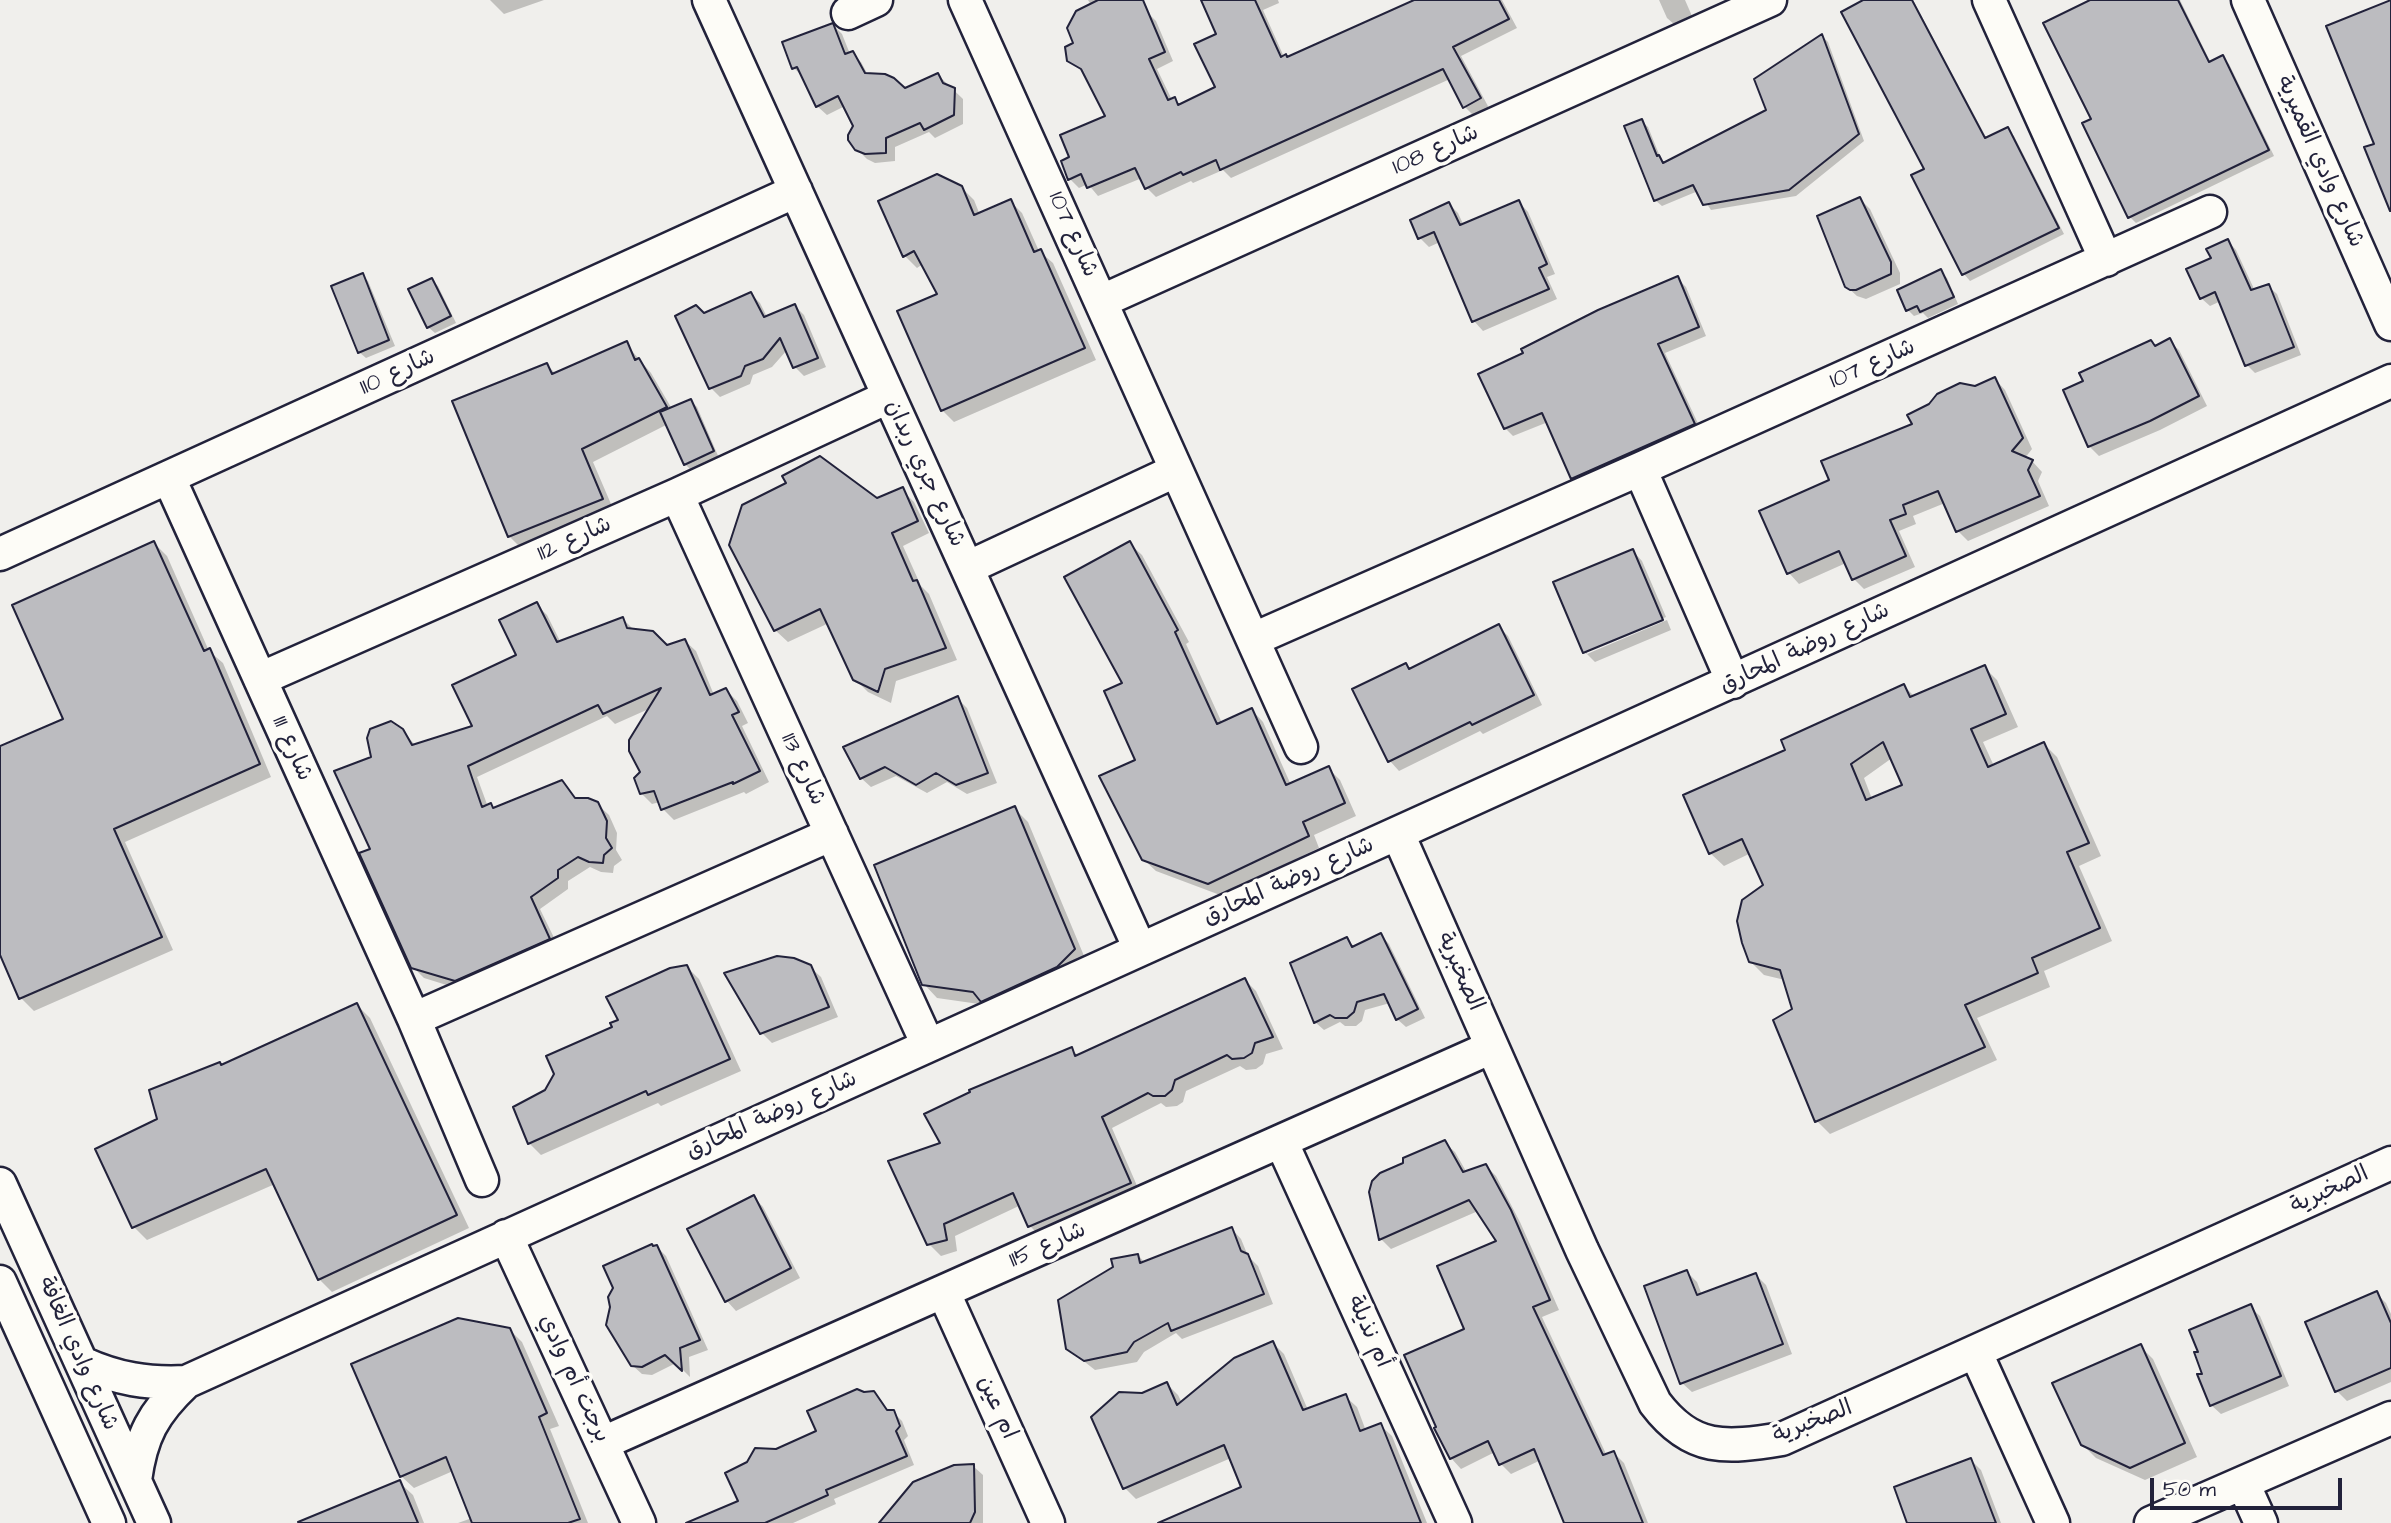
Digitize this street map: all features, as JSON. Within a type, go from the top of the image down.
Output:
[{"type":"street","name":"شارع جري ربدان","points":[[709,0],[1140,949]]},
{"type":"street","points":[[848,13],[876,0]]},
{"type":"street","name":"شارع 107","points":[[965,0],[1301,747]]},
{"type":"street","name":"شارع 108","points":[[1102,301],[1770,0]]},
{"type":"street","points":[[1989,0],[2106,260]]},
{"type":"street","name":"شارع وادي القميرية","points":[[2253,2],[2391,324]]},
{"type":"street","name":"شارع 110","points":[[0,554],[796,191]]},
{"type":"street","name":"شارع 107","points":[[1254,639],[1640,470],[2210,212]]},
{"type":"street","name":"شارع روضة المحارق","points":[[135,1480],[139,1452],[149,1426],[165,1402],[186,1382],[2391,382]]},
{"type":"street","name":"شارع 112","points":[[260,679],[677,495],[888,397]]},
{"type":"street","points":[[1640,470],[1733,682]]},
{"type":"street","points":[[967,568],[1175,471]]},
{"type":"street","name":"شارع 111","points":[[169,478],[414,1019],[482,1180]]},
{"type":"street","name":"شارع 113","points":[[677,495],[928,1045]]},
{"type":"street","points":[[414,1019],[832,834]]},
{"type":"street","name":"الصخبرية","points":[[1398,834],[1581,1250],[1655,1402],[1670,1423],[1689,1436],[1716,1444],[1747,1445],[1782,1439],[2391,1163]]},
{"type":"street","name":"شارع 115","points":[[603,1443],[1492,1047]]},
{"type":"street","name":"أم نذيلة","points":[[1281,1141],[1455,1523]]},
{"type":"street","name":"شارع وادي الغافة","points":[[0,1184],[154,1523]]},
{"type":"street","name":"برجت أم وادي","points":[[506,1236],[639,1523]]},
{"type":"street","name":"شارع وادي الغافة","points":[[0,1282],[108,1523]]},
{"type":"street","name":"ام عين","points":[[944,1293],[1048,1523]]},
{"type":"street","points":[[1976,1353],[2053,1523]]},
{"type":"street","name":"شارع روضة المحارق","points":[[82,1363],[106,1374],[132,1381],[159,1384],[186,1382]]},
{"type":"street","points":[[2151,1523],[2391,1418]]},
{"type":"street","points":[[2243,1483],[2261,1523]]},
{"type":"building","points":[[1098,0],[1143,0],[1165,52],[1149,59],[1168,100],[1175,97],[1178,105],[1215,87],[1194,44],[1216,34],[1201,0],[1255,0],[1281,57],[1286,54],[1287,57],[1414,0],[1499,0],[1509,19],[1453,47],[1481,98],[1463,108],[1443,69],[1220,170],[1216,160],[1183,175],[1181,172],[1145,189],[1135,168],[1087,188],[1081,174],[1068,180],[1061,161],[1069,157],[1060,135],[1105,116],[1081,69],[1067,61],[1065,47],[1073,43],[1067,28],[1076,11]]},
{"type":"building","points":[[1863,0],[1912,0],[1985,138],[2008,127],[2059,228],[1962,275],[1911,175],[1924,169],[1841,12]]},
{"type":"building","points":[[2090,0],[2178,0],[2209,62],[2223,55],[2269,150],[2128,218],[2082,123],[2091,119],[2043,23]]},
{"type":"building","points":[[2391,0],[2390,211],[2364,147],[2374,144],[2326,26]]},
{"type":"building","points":[[833,23],[845,54],[853,51],[865,73],[885,74],[905,88],[938,73],[943,83],[955,88],[954,115],[924,130],[920,123],[886,138],[886,153],[865,154],[855,150],[848,140],[853,126],[838,96],[816,107],[797,67],[792,69],[782,42]]},
{"type":"building","points":[[1822,34],[1859,134],[1789,190],[1703,205],[1693,185],[1654,201],[1624,126],[1642,119],[1657,156],[1659,155],[1663,163],[1766,110],[1754,79]]},
{"type":"building","points":[[937,174],[962,186],[974,215],[1011,199],[1034,252],[1041,249],[1085,348],[941,411],[897,311],[937,294],[914,251],[903,257],[878,201]]},
{"type":"building","points":[[1860,197],[1891,262],[1891,274],[1856,290],[1850,290],[1845,287],[1817,216]]},
{"type":"building","points":[[1519,200],[1547,264],[1539,268],[1549,289],[1472,322],[1434,232],[1418,239],[1410,220],[1449,202],[1460,225]]},
{"type":"building","points":[[2228,239],[2251,290],[2269,284],[2294,347],[2245,366],[2215,292],[2200,299],[2186,269],[2211,258],[2206,249]]},
{"type":"building","points":[[1941,269],[1954,297],[1920,312],[1917,306],[1906,311],[1897,290]]},
{"type":"building","points":[[363,273],[389,340],[358,353],[331,286]]},
{"type":"building","points":[[1678,276],[1699,327],[1658,344],[1695,424],[1571,479],[1542,413],[1504,429],[1478,374],[1523,353],[1521,349],[1598,310]]},
{"type":"building","points":[[432,278],[451,316],[427,328],[408,289]]},
{"type":"building","points":[[751,292],[764,317],[795,304],[818,358],[793,368],[780,338],[763,359],[745,366],[741,376],[709,389],[675,316],[696,305],[704,313]]},
{"type":"building","points":[[2170,338],[2199,396],[2150,421],[2088,447],[2063,390],[2083,381],[2079,373],[2151,340],[2155,346]]},
{"type":"building","points":[[627,341],[635,360],[639,358],[667,407],[582,449],[603,499],[508,537],[452,401],[547,363],[552,374]]},
{"type":"building","points":[[1995,377],[2023,438],[2012,451],[2033,460],[2028,470],[2040,496],[1956,532],[1938,491],[1903,505],[1906,514],[1890,520],[1906,556],[1852,580],[1839,551],[1787,574],[1759,511],[1829,480],[1821,461],[1912,424],[1907,415],[1929,404],[1937,394],[1960,383],[1975,386]]},
{"type":"building","points":[[691,399],[714,451],[684,465],[660,412]]},
{"type":"building","points":[[820,456],[877,498],[903,487],[918,521],[892,533],[913,581],[917,580],[946,648],[885,669],[878,692],[853,680],[820,609],[774,631],[729,545],[742,505],[786,483],[782,476]]},
{"type":"building","points":[[154,541],[204,651],[210,648],[260,764],[114,829],[162,937],[19,999],[0,955],[0,746],[63,719],[12,605]]},
{"type":"building","points":[[1130,541],[1178,630],[1175,632],[1217,724],[1252,708],[1286,785],[1329,766],[1345,803],[1303,822],[1309,836],[1208,884],[1142,860],[1099,776],[1135,760],[1104,691],[1122,683],[1064,577]]},
{"type":"building","points":[[1633,549],[1663,620],[1583,653],[1553,582]]},
{"type":"building","points":[[537,602],[557,642],[623,617],[627,628],[653,631],[667,645],[685,639],[710,695],[726,688],[739,712],[732,715],[760,771],[733,784],[661,810],[654,791],[640,794],[634,778],[640,772],[629,751],[629,740],[661,688],[603,714],[598,705],[468,766],[482,807],[491,803],[493,808],[562,780],[575,798],[588,798],[598,802],[607,821],[606,838],[612,848],[604,855],[603,863],[589,862],[578,857],[558,870],[558,878],[531,897],[550,939],[455,981],[411,968],[359,853],[370,849],[334,771],[371,757],[367,738],[370,729],[391,721],[403,729],[412,745],[472,726],[452,685],[516,655],[499,620]]},
{"type":"building","points":[[1499,624],[1534,695],[1472,725],[1470,722],[1388,762],[1352,689],[1406,663],[1409,669]]},
{"type":"building","points":[[1985,665],[2006,714],[1971,729],[1988,767],[2044,742],[2089,843],[2067,852],[2100,928],[2032,958],[2038,973],[1965,1005],[1985,1047],[1815,1122],[1773,1020],[1792,1009],[1780,970],[1749,962],[1737,921],[1742,900],[1763,885],[1742,839],[1709,854],[1683,795],[1785,750],[1781,740],[1904,684],[1910,697]],"holes":[[[1883,742],[1902,785],[1866,800],[1851,764]]]},
{"type":"building","points":[[958,696],[988,773],[956,785],[936,773],[916,785],[885,767],[860,779],[843,747]]},
{"type":"building","points":[[1015,806],[1075,949],[1057,967],[981,1002],[973,992],[922,985],[874,865]]},
{"type":"building","points":[[1381,933],[1418,1009],[1396,1020],[1384,994],[1357,1002],[1354,1012],[1347,1018],[1330,1015],[1314,1023],[1290,963],[1347,937],[1352,947]]},
{"type":"building","points":[[777,956],[794,958],[811,965],[829,1007],[760,1034],[724,973]]},
{"type":"building","points":[[687,965],[730,1059],[648,1095],[646,1091],[528,1144],[513,1107],[545,1090],[554,1074],[546,1056],[612,1027],[610,1023],[618,1020],[606,997],[670,968]]},
{"type":"building","points":[[1245,978],[1273,1037],[1255,1043],[1252,1053],[1244,1058],[1232,1059],[1227,1055],[1175,1080],[1172,1090],[1165,1096],[1148,1093],[1102,1117],[1131,1183],[1028,1227],[1013,1193],[944,1224],[947,1240],[927,1245],[888,1161],[940,1143],[924,1114],[970,1092],[969,1090],[1072,1047],[1075,1056]]},
{"type":"building","points":[[357,1003],[457,1215],[318,1280],[266,1169],[132,1228],[95,1149],[157,1119],[149,1090],[220,1062],[221,1065]]},
{"type":"building","points":[[1445,1140],[1463,1172],[1486,1164],[1511,1210],[1550,1300],[1533,1307],[1603,1455],[1614,1451],[1643,1523],[1564,1523],[1534,1449],[1499,1465],[1488,1441],[1450,1459],[1404,1355],[1464,1329],[1437,1266],[1496,1241],[1469,1200],[1379,1240],[1369,1192],[1372,1181],[1380,1173],[1403,1163],[1403,1158]]},
{"type":"building","points":[[754,1195],[791,1268],[725,1302],[687,1229]]},
{"type":"building","points":[[1232,1227],[1241,1251],[1248,1254],[1264,1294],[1171,1331],[1168,1323],[1134,1342],[1127,1352],[1084,1361],[1066,1349],[1058,1300],[1113,1267],[1111,1259],[1138,1254],[1140,1263]]},
{"type":"building","points":[[652,1244],[657,1245],[700,1340],[680,1348],[682,1371],[665,1355],[642,1367],[631,1366],[606,1325],[610,1307],[608,1297],[613,1288],[603,1266]]},
{"type":"building","points":[[1687,1270],[1697,1295],[1756,1273],[1783,1344],[1680,1384],[1644,1286]]},
{"type":"building","points":[[2377,1291],[2391,1323],[2391,1368],[2335,1392],[2305,1322]]},
{"type":"building","points":[[2251,1304],[2281,1376],[2210,1406],[2197,1374],[2202,1374],[2194,1352],[2198,1352],[2189,1330]]},
{"type":"building","points":[[458,1318],[510,1328],[547,1413],[539,1417],[580,1519],[568,1523],[472,1523],[446,1457],[400,1477],[351,1364]]},
{"type":"building","points":[[1273,1341],[1303,1410],[1346,1394],[1360,1431],[1381,1423],[1421,1523],[1158,1523],[1241,1487],[1224,1445],[1123,1489],[1091,1417],[1119,1392],[1142,1393],[1167,1382],[1177,1405],[1234,1358]]},
{"type":"building","points":[[2141,1344],[2185,1443],[2130,1468],[2081,1445],[2052,1383]]},
{"type":"building","points":[[857,1389],[864,1392],[874,1391],[887,1410],[894,1410],[900,1426],[896,1431],[907,1456],[826,1490],[828,1495],[765,1523],[686,1523],[738,1501],[725,1473],[747,1462],[755,1448],[776,1449],[816,1431],[807,1411]]},
{"type":"building","points":[[1971,1458],[1996,1523],[1907,1523],[1894,1487]]},
{"type":"building","points":[[974,1464],[975,1512],[970,1523],[879,1523],[913,1482],[954,1465]]},
{"type":"building","points":[[400,1480],[418,1523],[298,1522]]}]
